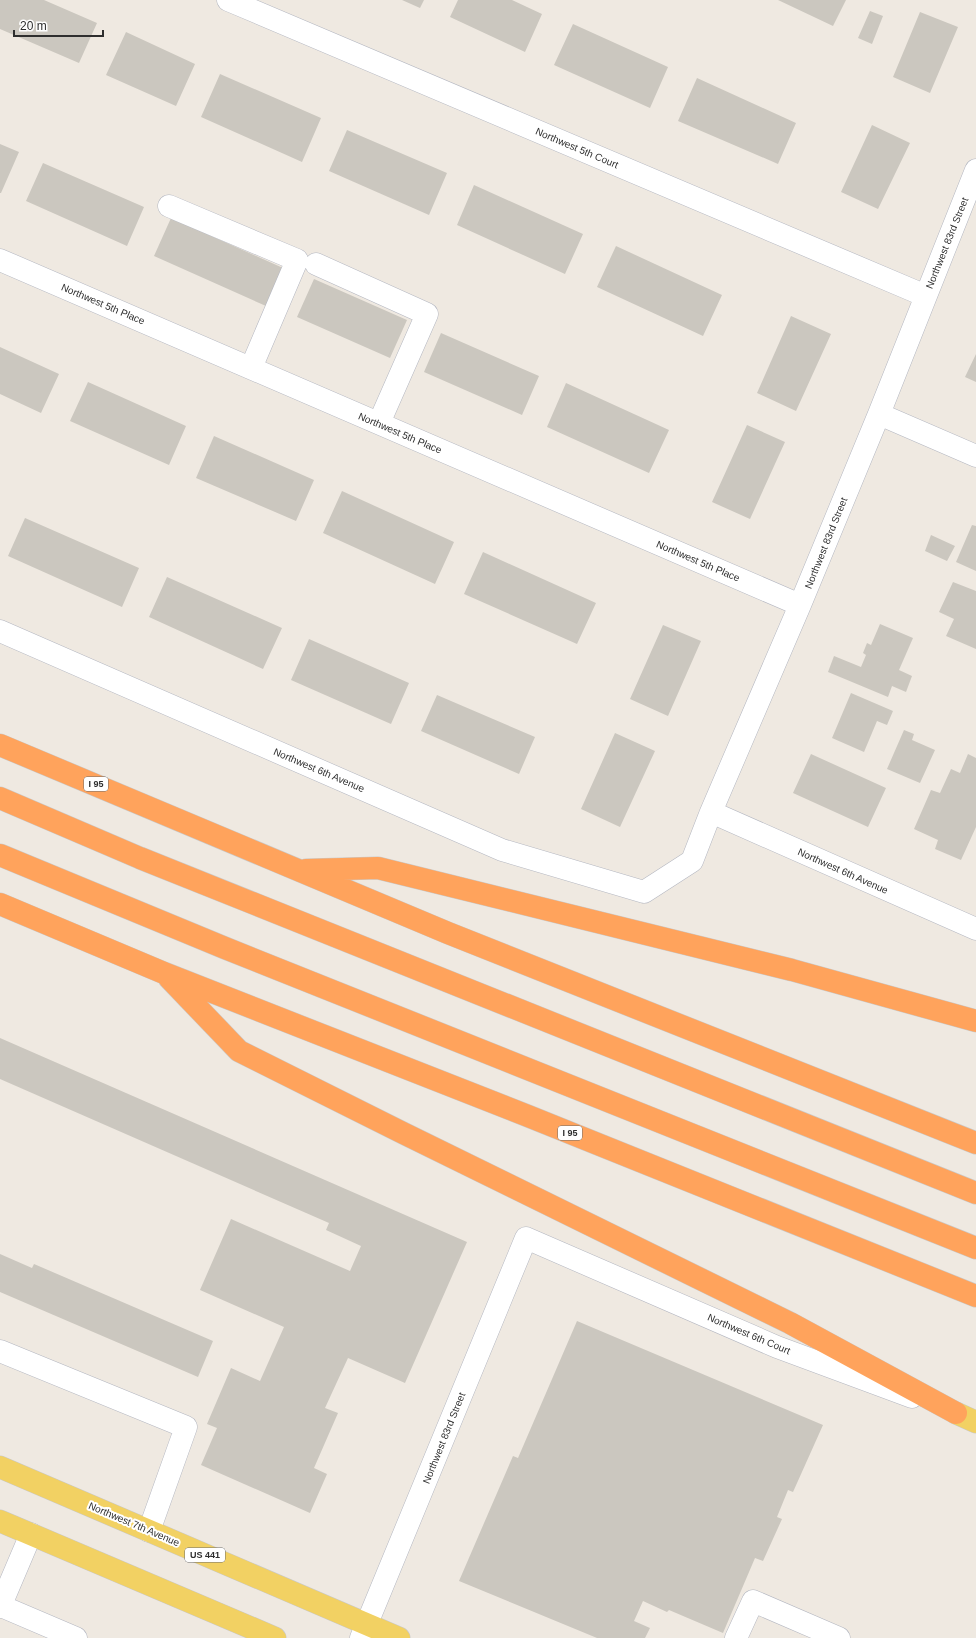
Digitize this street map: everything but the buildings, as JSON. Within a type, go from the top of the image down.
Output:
[{"type":"highway","name":"I 95","points":[[0,745],[456,936],[976,1143]]},
{"type":"highway","points":[[0,798],[155,864],[976,1194]]},
{"type":"highway","points":[[0,855],[232,951],[976,1248]]},
{"type":"highway","points":[[299,870],[378,868],[798,971],[976,1021]]},
{"type":"highway","name":"I 95","points":[[0,904],[164,973],[528,1116],[976,1296]]},
{"type":"highway","points":[[164,973],[239,1051],[402,1134],[790,1323],[956,1413]]},
{"type":"main road","name":"Northwest 6th Court","points":[[956,1413],[976,1422]]},
{"type":"main road","name":"Northwest 7th Avenue","points":[[0,1467],[149,1531],[364,1631],[399,1638]]},
{"type":"main road","points":[[0,1521],[275,1638]]},
{"type":"street","name":"Northwest 5th Court","points":[[228,0],[926,296]]},
{"type":"street","name":"Northwest 83rd Street","points":[[644,892],[692,861],[711,812],[800,605],[879,414],[976,170]]},
{"type":"street","points":[[169,206],[298,260],[251,368]]},
{"type":"street","name":"Northwest 5th Place","points":[[0,260],[800,605]]},
{"type":"street","points":[[316,264],[427,314],[379,423]]},
{"type":"street","points":[[879,414],[976,456]]},
{"type":"street","name":"Northwest 6th Avenue","points":[[0,631],[502,850],[644,892]]},
{"type":"street","name":"Northwest 6th Avenue","points":[[711,812],[976,929]]},
{"type":"street","name":"Northwest 83rd Street","points":[[364,1631],[526,1238]]},
{"type":"street","name":"Northwest 6th Court","points":[[526,1238],[777,1347],[956,1413]]},
{"type":"street","points":[[0,1351],[186,1426],[149,1531]]},
{"type":"street","points":[[31,1534],[0,1606],[76,1638]]},
{"type":"street","points":[[736,1638],[752,1601],[839,1638]]}]
